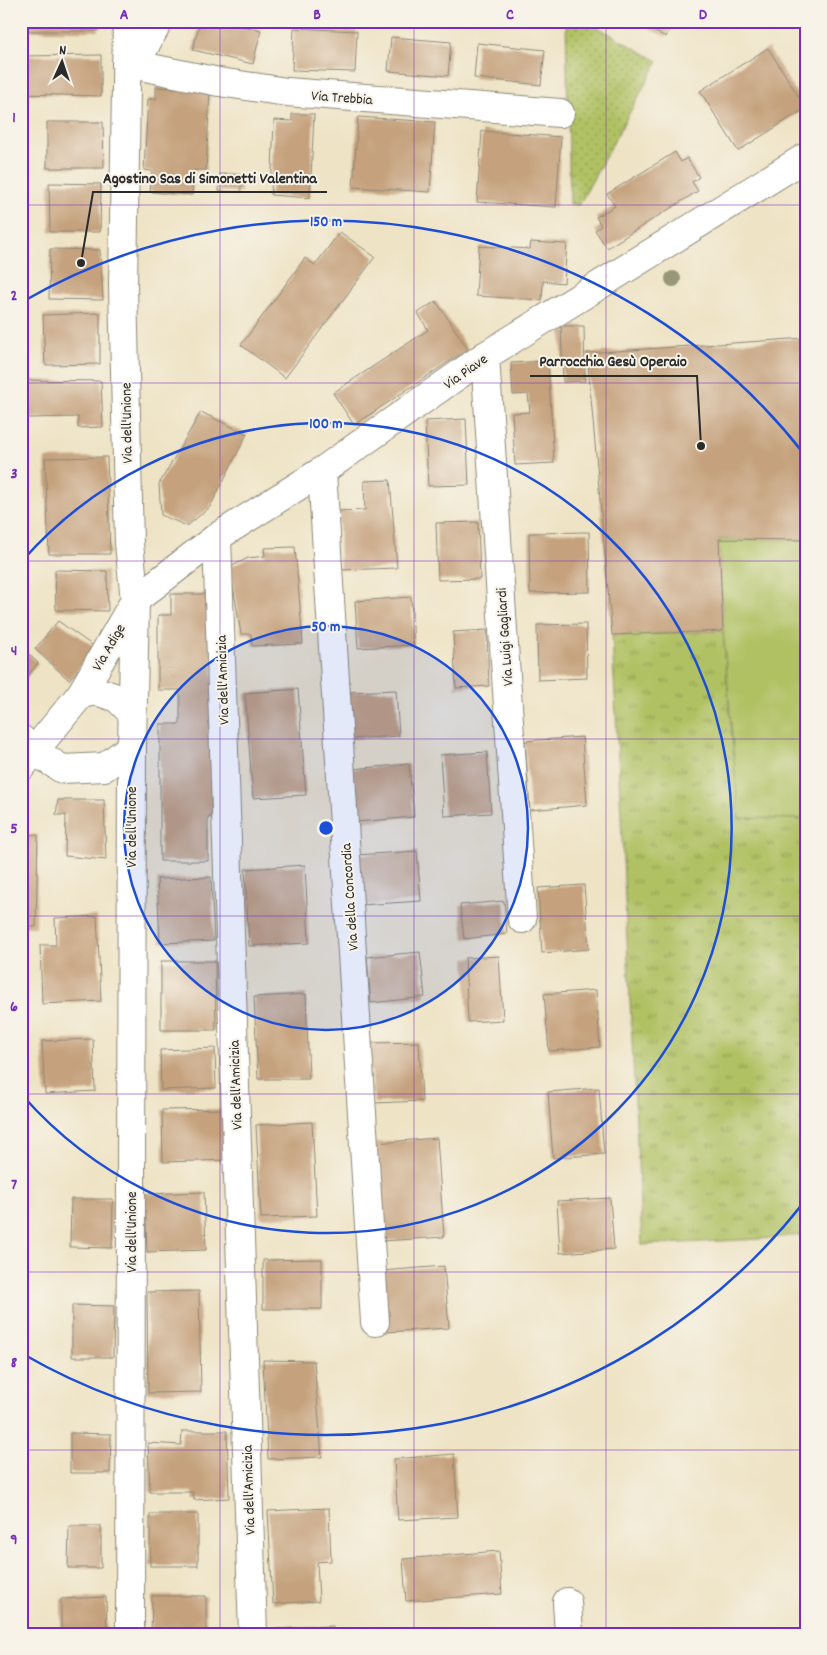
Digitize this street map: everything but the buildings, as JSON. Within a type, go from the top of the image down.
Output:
[{"type":"street","name":"Via dell'Unione","points":[[127,21],[131,64],[123,286],[129,544],[135,600],[132,713],[130,1634]]},
{"type":"street","points":[[131,64],[159,21]]},
{"type":"street","name":"Via Trebbia","points":[[131,64],[219,82],[295,93],[560,113]]},
{"type":"street","name":"Via Piave","points":[[135,600],[217,537],[322,472],[486,356],[806,157]]},
{"type":"street","name":"Via Luigi Gagliardi","points":[[486,356],[522,919]]},
{"type":"street","name":"Via della Concordia","points":[[322,472],[375,1322]]},
{"type":"street","name":"Via dell'Amicizia","points":[[217,537],[253,1634]]},
{"type":"street","name":"Via Adige","points":[[26,753],[81,694],[135,600]]},
{"type":"street","name":"Via Adige","points":[[81,694],[96,692],[117,698],[132,713]]},
{"type":"street","points":[[26,753],[62,769],[105,767],[132,746]]},
{"type":"street","points":[[567,1602],[569,1634]]},
{"type":"green space","points":[[566,21],[587,21],[658,61],[579,205],[570,204]]},
{"type":"green space","points":[[719,539],[806,540],[806,819],[739,818],[723,631]]},
{"type":"green space","points":[[723,631],[739,818],[806,819],[806,1199],[801,1198],[801,1235],[642,1245],[612,635]]},
{"type":"place","name":"Agostino Sas di Simonetti Valentina","points":[[81,263]]},
{"type":"place","name":"Parrocchia Gesù Operaio","points":[[701,446]]}]
